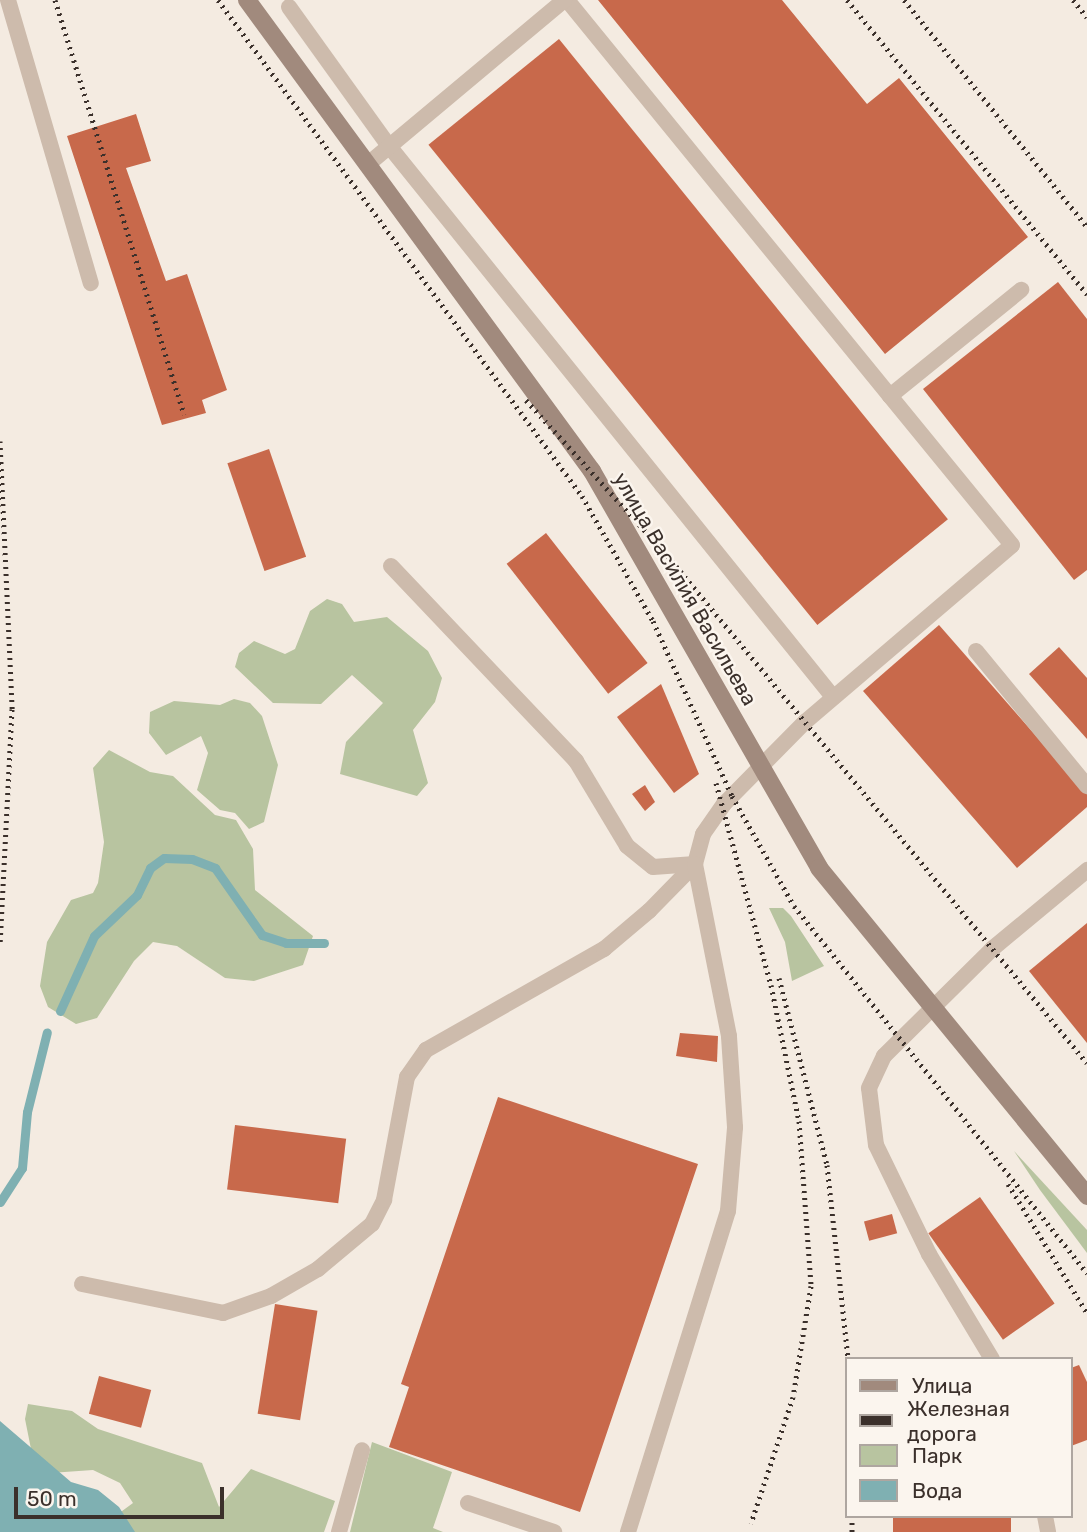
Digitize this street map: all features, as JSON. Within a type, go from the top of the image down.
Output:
[{"type":"main road","name":"улица Василия Васильева","points":[[247,0],[592,471],[819,868],[1087,1196]]},
{"type":"lane","points":[[8,0],[91,283]]},
{"type":"lane","points":[[82,1284],[223,1313],[271,1296],[318,1269],[372,1224],[384,1200],[407,1077],[426,1050],[604,949],[695,864],[709,824],[761,768],[833,697],[1012,545],[565,0],[367,164]]},
{"type":"lane","points":[[289,7],[389,146],[833,697]]},
{"type":"lane","points":[[890,396],[1021,290]]},
{"type":"lane","points":[[391,566],[576,761],[626,846],[653,867],[695,864]]},
{"type":"lane","points":[[976,651],[1087,786]]},
{"type":"lane","points":[[628,1532],[728,1211],[735,1127],[729,1037],[695,864]]},
{"type":"lane","points":[[991,1357],[929,1254],[876,1145],[869,1088],[884,1056],[992,949],[1087,870]]},
{"type":"lane","points":[[339,1532],[362,1450]]},
{"type":"lane","points":[[468,1503],[554,1532]]},
{"type":"green space","points":[[327,599],[342,604],[354,622],[387,617],[428,651],[442,678],[435,702],[413,730],[428,783],[417,796],[340,774],[346,742],[383,703],[352,675],[321,704],[273,703],[235,667],[239,653],[254,641],[285,654],[295,649],[310,611]]},
{"type":"green space","points":[[234,699],[250,703],[262,716],[278,765],[264,822],[249,829],[235,813],[220,810],[197,790],[208,753],[201,736],[166,755],[149,733],[150,712],[174,701],[220,705]]},
{"type":"green space","points":[[109,750],[150,772],[173,776],[215,815],[236,820],[253,849],[255,890],[313,936],[303,965],[254,981],[225,978],[177,946],[153,942],[134,961],[97,1018],[76,1024],[48,1007],[40,986],[47,942],[71,900],[93,893],[98,883],[104,842],[93,768]]},
{"type":"green space","points":[[769,908],[783,908],[791,916],[824,966],[792,981],[785,942]]},
{"type":"green space","points":[[1014,1151],[1087,1230],[1087,1253],[1040,1190]]},
{"type":"green space","points":[[28,1404],[72,1411],[98,1429],[202,1463],[219,1507],[251,1469],[335,1501],[324,1532],[81,1532],[103,1525],[133,1503],[120,1483],[93,1470],[36,1474],[25,1419]]},
{"type":"green space","points":[[372,1442],[452,1472],[433,1528],[443,1532],[350,1532]]},
{"type":"water","points":[[0,1421],[71,1482],[98,1490],[119,1507],[135,1532],[0,1532]]},
{"type":"building","points":[[598,0],[782,0],[867,104],[899,78],[1028,237],[885,354]]},
{"type":"building","points":[[559,39],[948,519],[817,625],[428,145]]},
{"type":"building","points":[[136,114],[151,161],[126,168],[166,281],[187,274],[227,390],[202,400],[206,413],[162,425],[67,136]]},
{"type":"building","points":[[1058,282],[1087,319],[1087,570],[1074,580],[923,389]]},
{"type":"building","points":[[269,449],[306,557],[265,571],[227,463]]},
{"type":"building","points":[[546,533],[648,663],[608,694],[507,564]]},
{"type":"building","points":[[939,625],[1087,794],[1087,807],[1017,868],[863,691]]},
{"type":"building","points":[[1059,647],[1087,678],[1087,739],[1029,674]]},
{"type":"building","points":[[661,684],[699,774],[674,793],[617,717]]},
{"type":"building","points":[[645,785],[655,802],[645,811],[632,794]]},
{"type":"building","points":[[1087,923],[1087,1043],[1029,971]]},
{"type":"building","points":[[680,1033],[718,1036],[717,1062],[676,1056]]},
{"type":"building","points":[[498,1097],[698,1164],[580,1512],[389,1447],[409,1387],[401,1384]]},
{"type":"building","points":[[235,1125],[346,1139],[338,1203],[227,1190]]},
{"type":"building","points":[[980,1197],[1055,1303],[1003,1340],[928,1233]]},
{"type":"building","points":[[892,1214],[897,1233],[869,1241],[864,1222]]},
{"type":"building","points":[[275,1304],[317,1311],[300,1420],[258,1414]]},
{"type":"building","points":[[1079,1365],[1087,1382],[1087,1440],[1073,1445],[1073,1367]]},
{"type":"building","points":[[99,1376],[151,1390],[141,1428],[89,1414]]},
{"type":"building","points":[[893,1518],[1011,1518],[1011,1532],[893,1532]]},
{"type":"waterway","points":[[60,1011],[94,936],[137,895],[150,868],[164,858],[192,859],[215,868],[262,935],[286,943],[324,943]]},
{"type":"waterway","points":[[0,1202],[22,1168],[27,1112],[47,1032]]},
{"type":"railway","points":[[55,0],[184,414]]},
{"type":"railway","points":[[218,0],[582,496],[653,621],[732,796],[794,906],[1087,1273]]},
{"type":"railway","points":[[847,0],[1087,294]]},
{"type":"railway","points":[[904,0],[1087,227]]},
{"type":"railway","points":[[1073,0],[1087,17]]},
{"type":"railway","points":[[526,400],[667,555],[1087,1063]]},
{"type":"railway","points":[[0,441],[12,709],[0,942]]},
{"type":"railway","points":[[716,783],[771,985],[799,1121],[811,1286],[793,1397],[751,1523]]},
{"type":"railway","points":[[779,978],[827,1165],[848,1357]]},
{"type":"railway","points":[[1008,1184],[1087,1313]]},
{"type":"railway","points":[[852,1518],[852,1532]]}]
